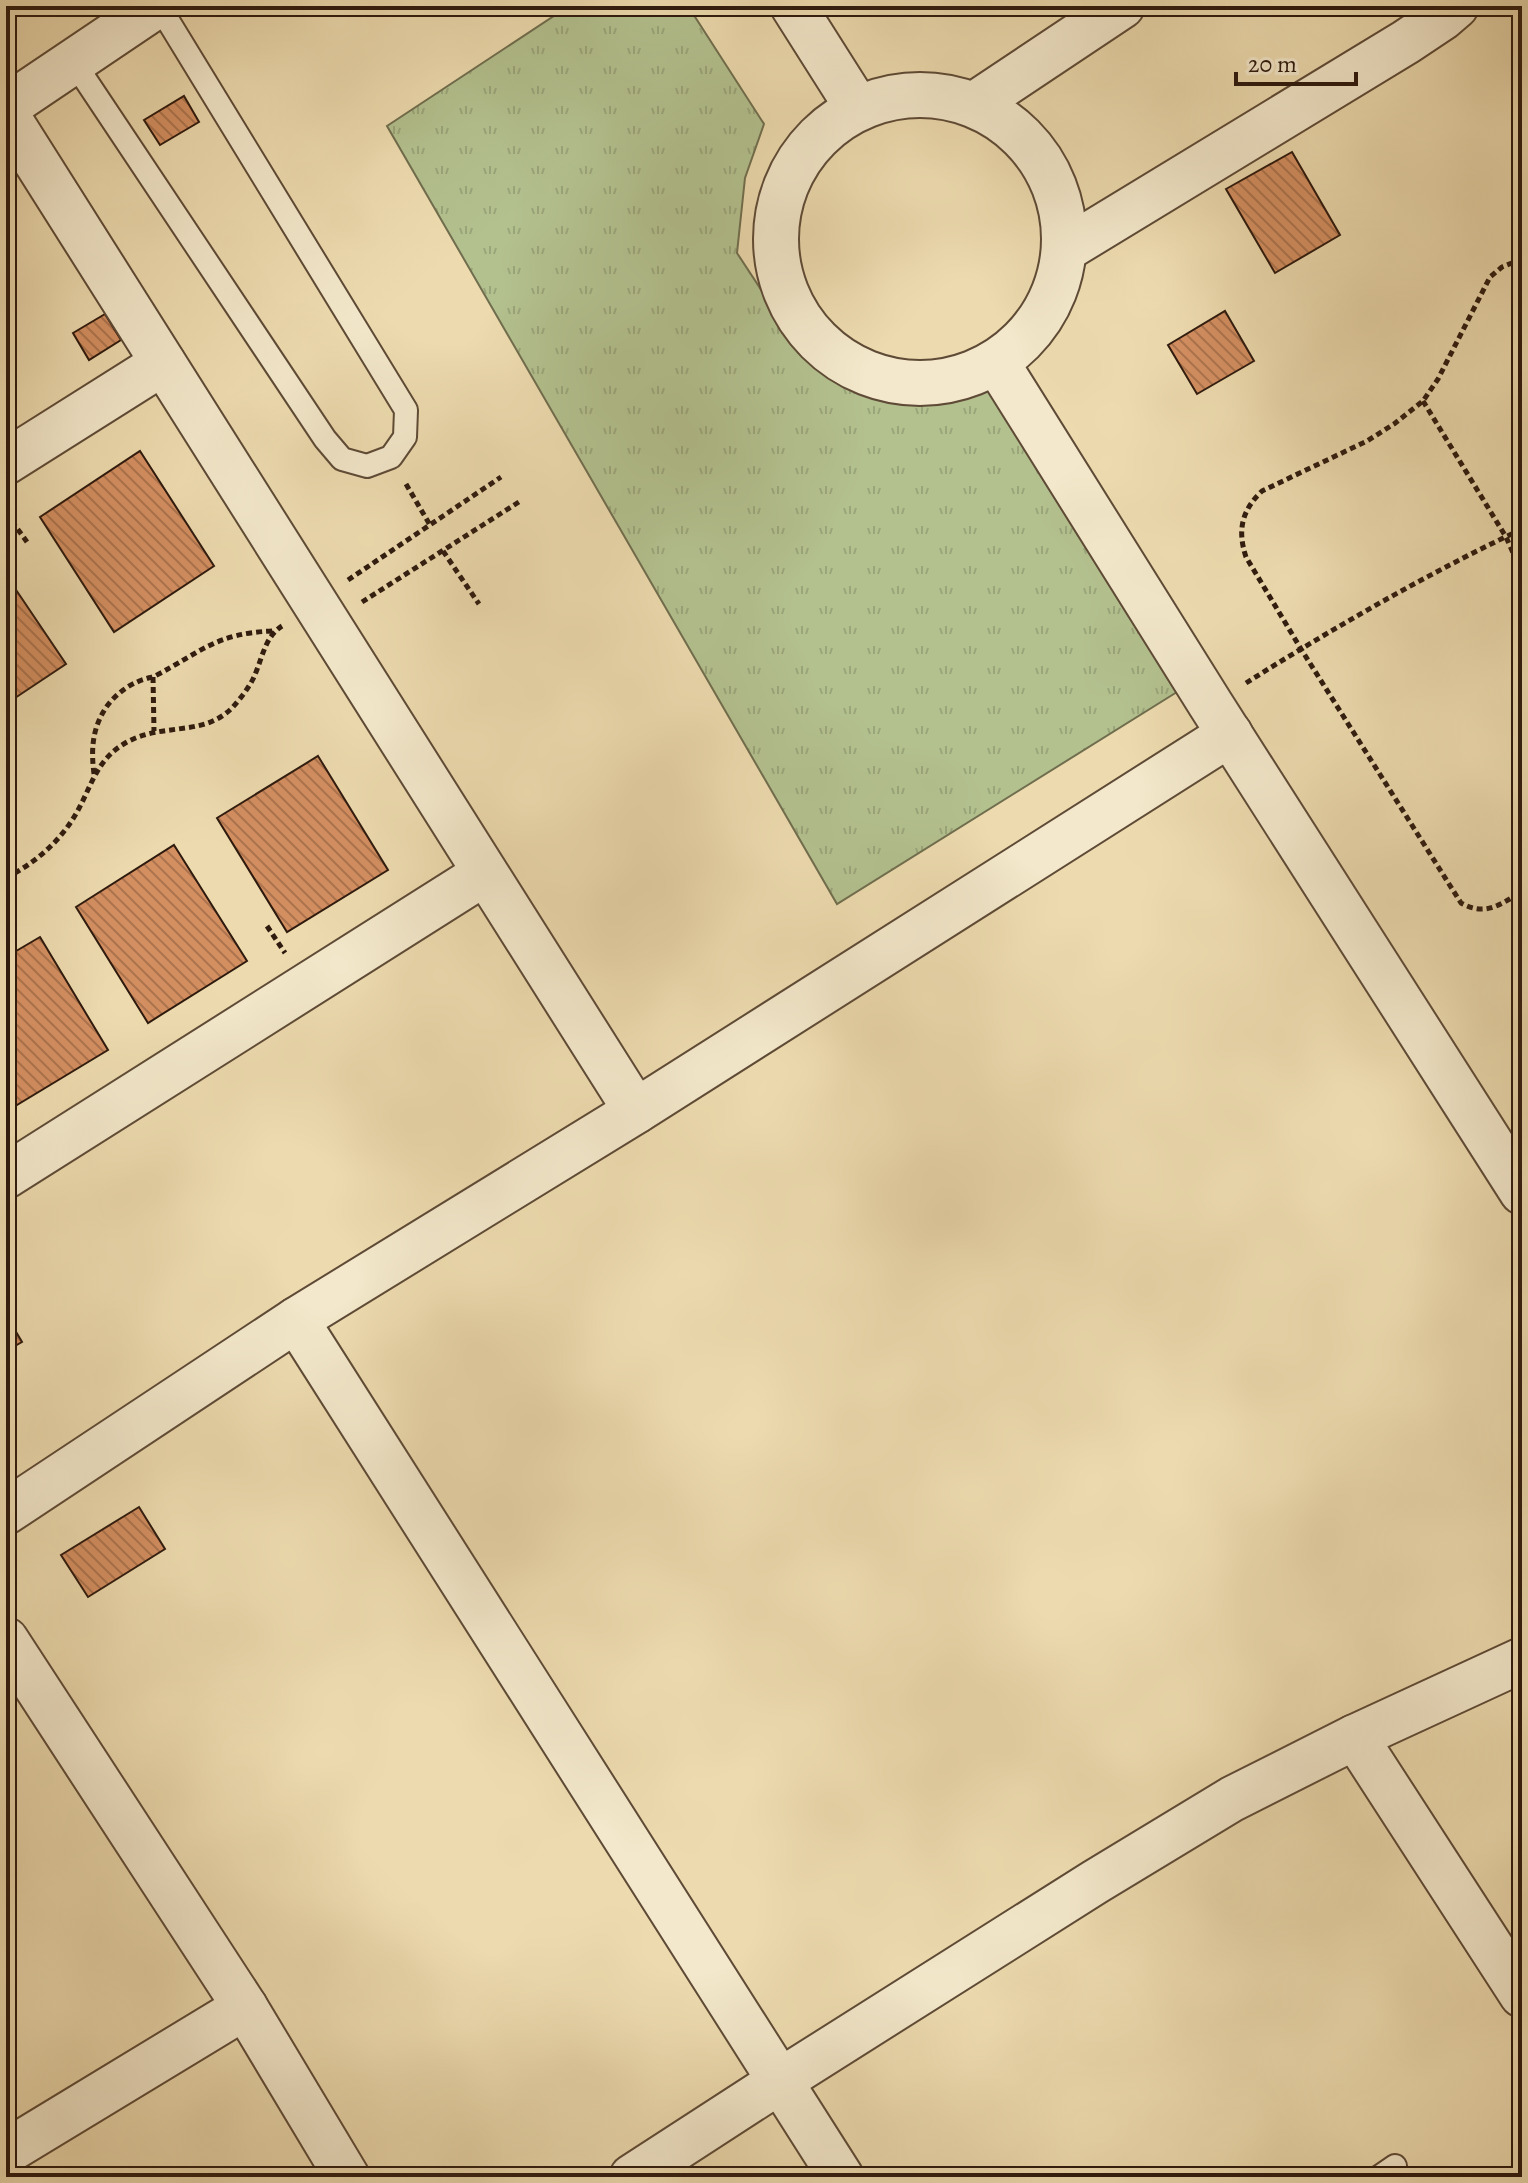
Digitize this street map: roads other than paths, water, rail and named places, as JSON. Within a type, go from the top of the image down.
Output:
[{"type":"street","points":[[6,107],[157,6]]},
{"type":"street","points":[[793,6],[857,107]]},
{"type":"street","points":[[975,104],[1122,6]]},
{"type":"street","points":[[1064,250],[1406,42],[1456,6]]},
{"type":"street","points":[[916,93],[975,104],[1025,138],[1057,190],[1064,250],[1044,315],[997,363],[942,383],[883,380],[830,354],[792,309],[775,252],[781,193],[810,142],[857,107],[916,93]]},
{"type":"street","points":[[6,114],[163,363],[312,615],[485,873],[636,1111]]},
{"type":"street","points":[[6,462],[163,363]]},
{"type":"street","points":[[997,363],[1522,1192]]},
{"type":"street","points":[[7,1507],[296,1320],[636,1111],[1221,720]]},
{"type":"street","points":[[6,1176],[485,873]]},
{"type":"street","points":[[296,1320],[841,2177]]},
{"type":"street","points":[[6,1640],[245,2007],[347,2177]]},
{"type":"street","points":[[632,2177],[1095,1882],[1232,1799],[1355,1737],[1522,1660]]},
{"type":"street","points":[[1355,1737],[1522,1995]]},
{"type":"street","points":[[6,2152],[245,2007]]},
{"type":"lane","points":[[73,61],[325,439],[342,459],[367,466],[391,457],[405,437],[406,410],[157,6]]}]
